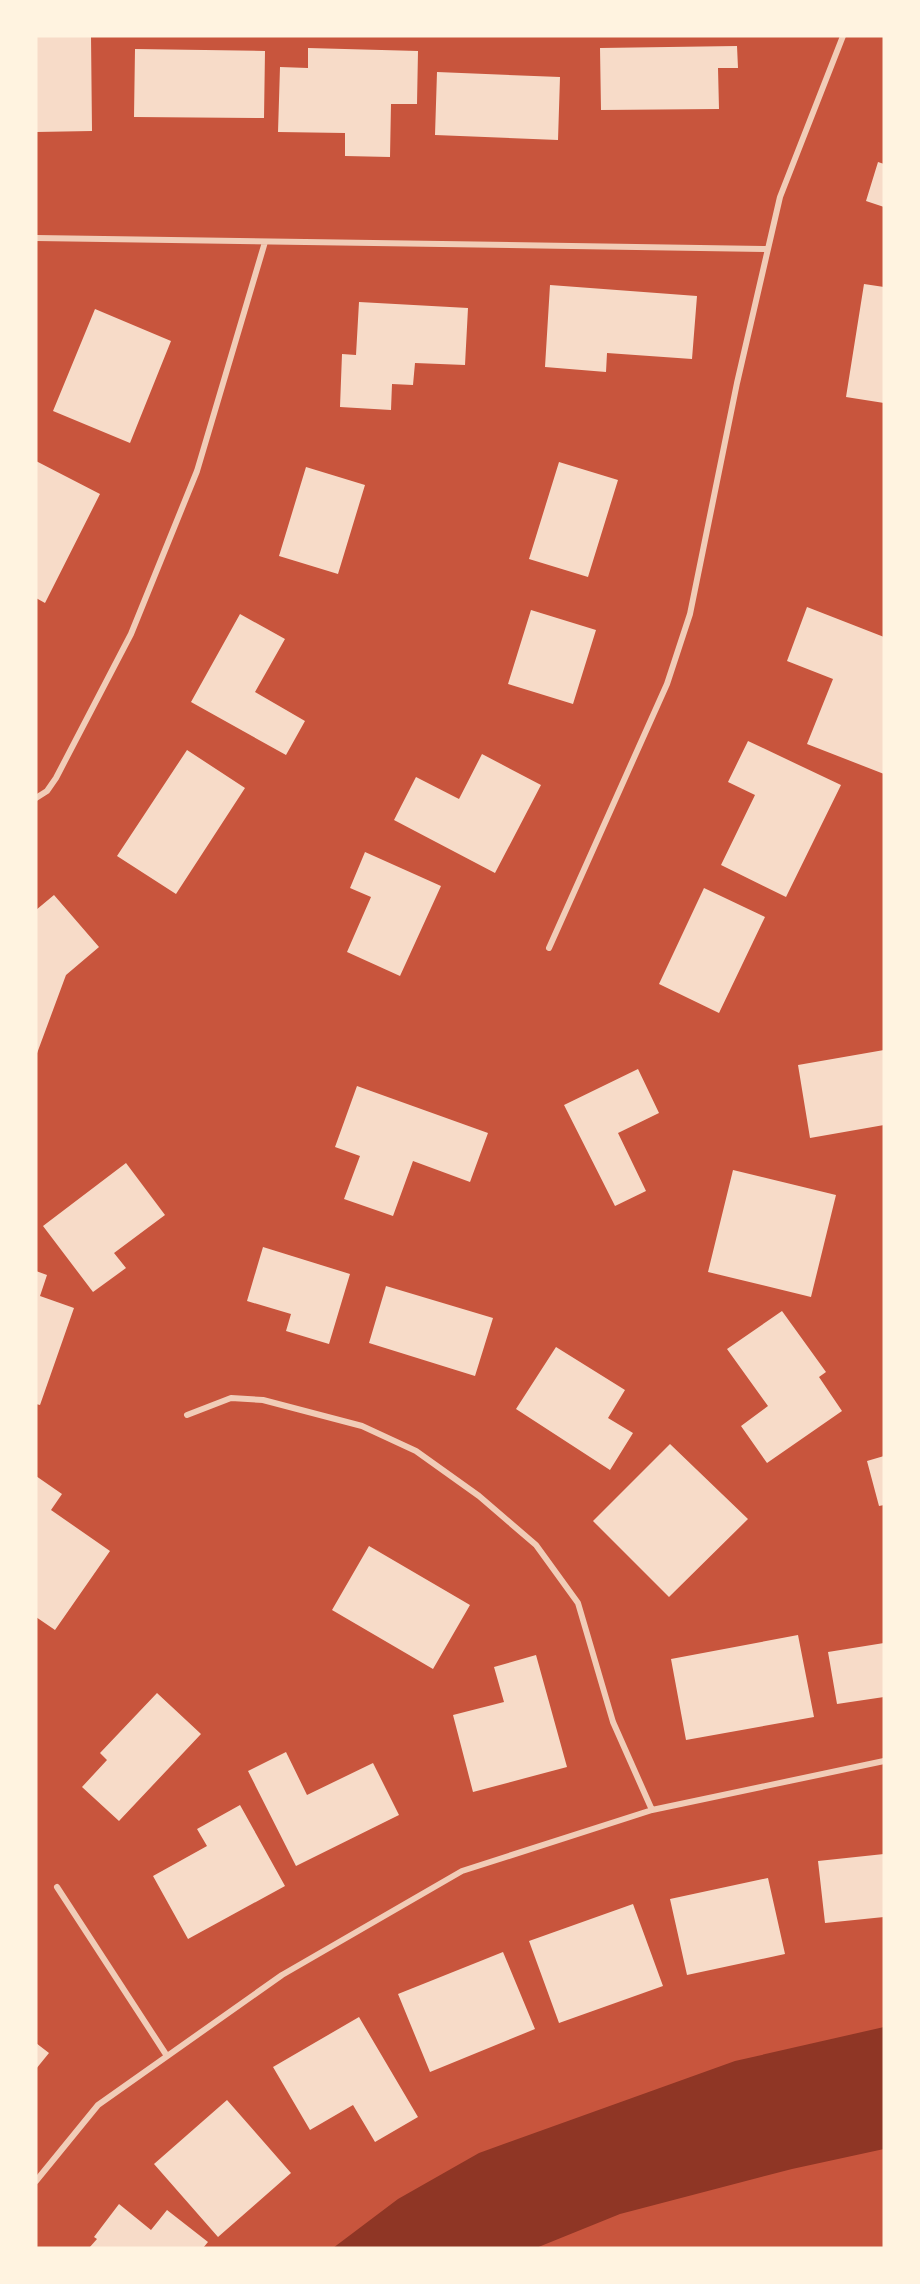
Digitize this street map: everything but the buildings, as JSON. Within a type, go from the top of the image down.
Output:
[{"type":"street","points":[[549,948],[667,684],[690,614],[737,383],[780,197],[843,36]]},
{"type":"street","points":[[36,238],[768,249]]},
{"type":"street","points":[[36,798],[47,791],[56,778],[131,634],[197,471],[265,242]]},
{"type":"street","points":[[187,1415],[231,1398],[263,1400],[362,1426],[416,1450],[479,1496],[536,1545],[578,1603],[613,1722],[652,1810]]},
{"type":"street","points":[[36,2181],[98,2105],[282,1975],[462,1871],[652,1810],[884,1761]]},
{"type":"street","points":[[57,1887],[167,2056]]},
{"type":"shaded area","points":[[884,2027],[884,2149],[792,2169],[620,2214],[536,2248],[333,2248],[398,2199],[479,2153],[735,2061]]}]
